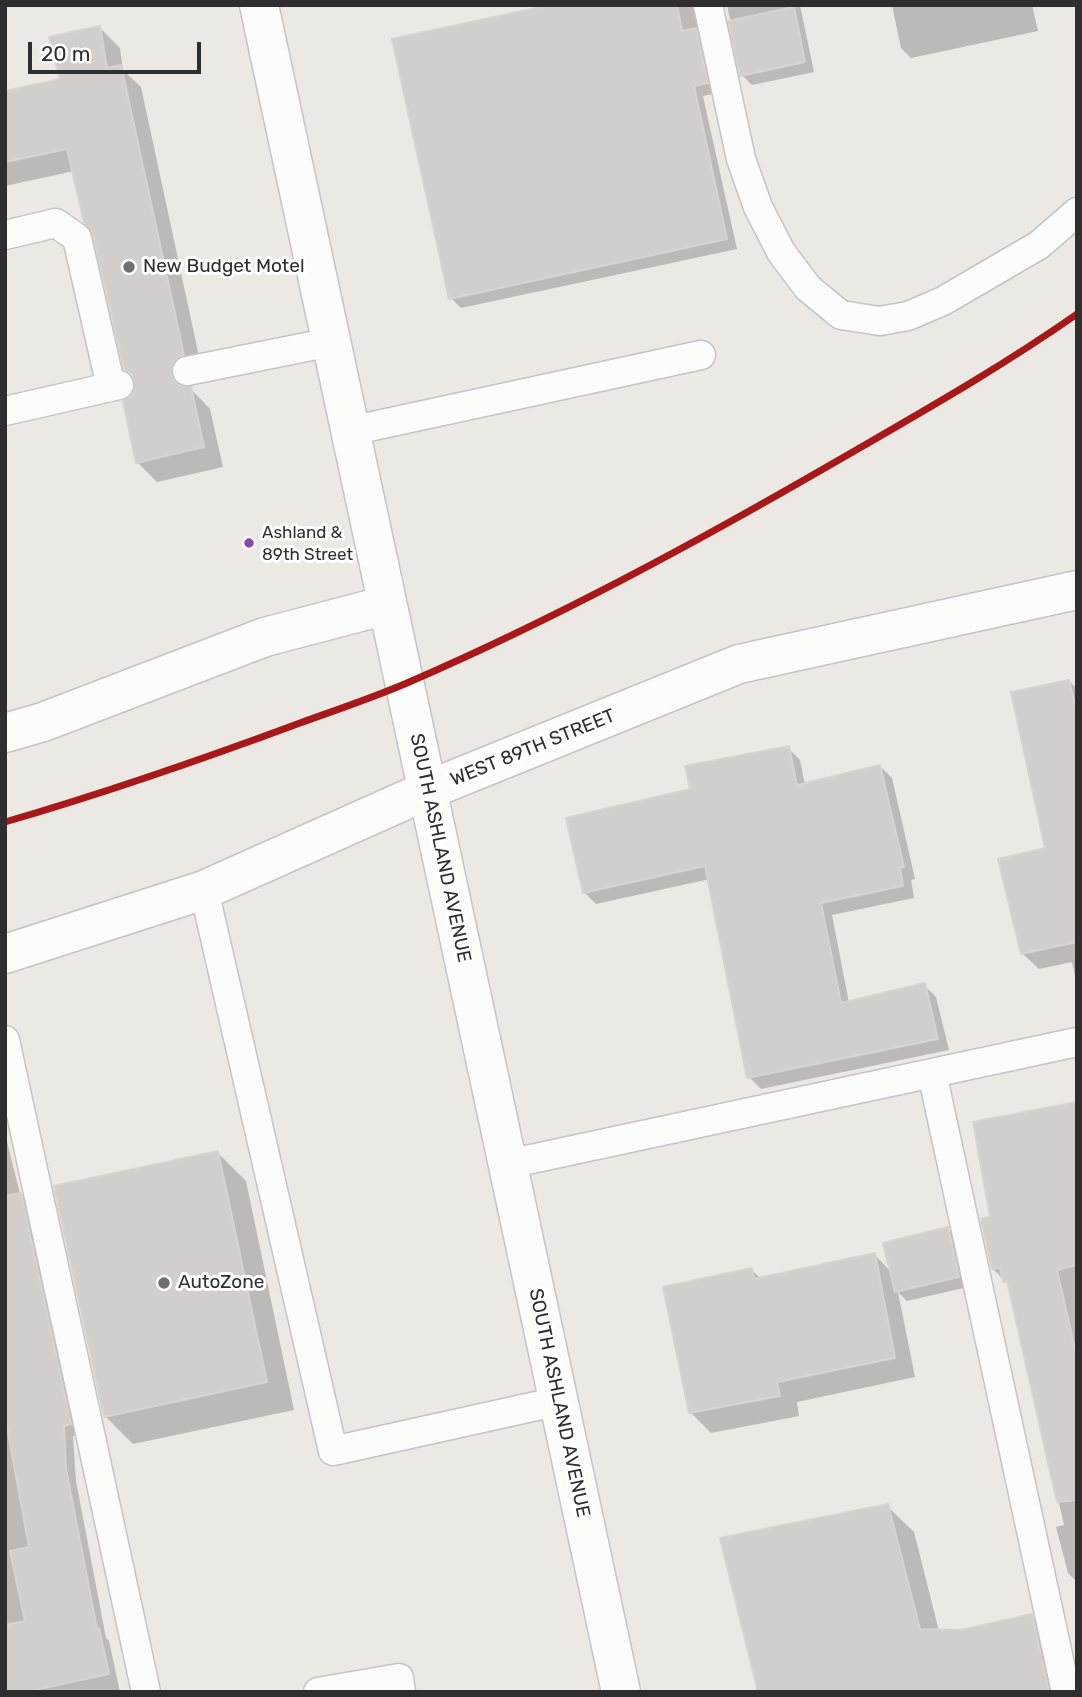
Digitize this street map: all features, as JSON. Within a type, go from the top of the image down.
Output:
[{"type":"main road","name":"SOUTH ASHLAND AVENUE","points":[[258,5],[621,1692]]},
{"type":"main road","name":"WEST 89TH STREET","points":[[5,954],[204,890],[428,790],[739,664],[1077,590]]},
{"type":"main road","points":[[5,733],[43,722],[265,637],[387,605]]},
{"type":"lane","points":[[708,5],[741,159],[758,207],[781,252],[808,288],[841,315],[880,321],[908,316],[943,301],[1039,245],[1077,212]]},
{"type":"lane","points":[[5,234],[56,223],[77,238],[115,386],[5,411]]},
{"type":"lane","points":[[187,371],[331,342]]},
{"type":"lane","points":[[350,431],[701,355]]},
{"type":"lane","points":[[204,890],[333,1451],[559,1401]]},
{"type":"lane","points":[[5,1040],[146,1692]]},
{"type":"lane","points":[[508,1164],[1077,1042]]},
{"type":"lane","points":[[932,1073],[1066,1692]]},
{"type":"lane","points":[[318,1692],[400,1685]]},
{"type":"building","points":[[550,5],[677,5],[682,31],[696,28],[708,83],[694,86],[727,239],[449,299],[392,39]]},
{"type":"building","points":[[794,7],[805,62],[740,76],[728,21]]},
{"type":"building","name":"New Budget Motel","points":[[100,26],[107,68],[121,65],[184,355],[177,358],[172,365],[171,375],[181,386],[191,387],[204,447],[136,463],[123,401],[131,397],[135,382],[132,374],[124,369],[93,234],[84,222],[67,149],[5,162],[5,91],[60,79],[49,37]]},
{"type":"building","points":[[1069,680],[1077,713],[1077,942],[1021,954],[998,859],[1045,848],[1011,692]]},
{"type":"building","points":[[789,746],[797,785],[880,765],[904,867],[900,868],[903,886],[821,903],[841,1003],[925,983],[938,1039],[747,1078],[705,866],[583,893],[566,818],[690,789],[685,766]]},
{"type":"building","points":[[1077,1102],[1077,1265],[1057,1270],[1077,1358],[1077,1500],[1057,1502],[1007,1281],[1003,1282],[1000,1268],[992,1269],[981,1219],[990,1216],[973,1122]]},
{"type":"building","name":"AutoZone","points":[[218,1151],[267,1382],[104,1417],[54,1186]]},
{"type":"building","points":[[21,1193],[71,1424],[64,1426],[66,1469],[97,1629],[99,1628],[109,1674],[25,1692],[5,1692],[5,1625],[25,1621],[10,1551],[29,1547],[5,1416],[5,1196]]},
{"type":"building","points":[[948,1227],[959,1277],[895,1292],[883,1243]]},
{"type":"building","points":[[875,1253],[895,1358],[777,1382],[780,1396],[689,1413],[663,1287],[752,1268],[754,1279]]},
{"type":"building","points":[[888,1504],[920,1629],[961,1630],[1032,1614],[1049,1692],[758,1692],[720,1538]]},
{"type":"transit line","points":[[5,822],[154,775],[367,699],[517,633],[678,550],[784,491],[958,390],[1077,314]]},
{"type":"place","name":"New Budget Motel","points":[[129,267]]},
{"type":"place","name":"Ashland & 89th Street","points":[[249,543]]},
{"type":"place","name":"AutoZone","points":[[164,1283]]}]
